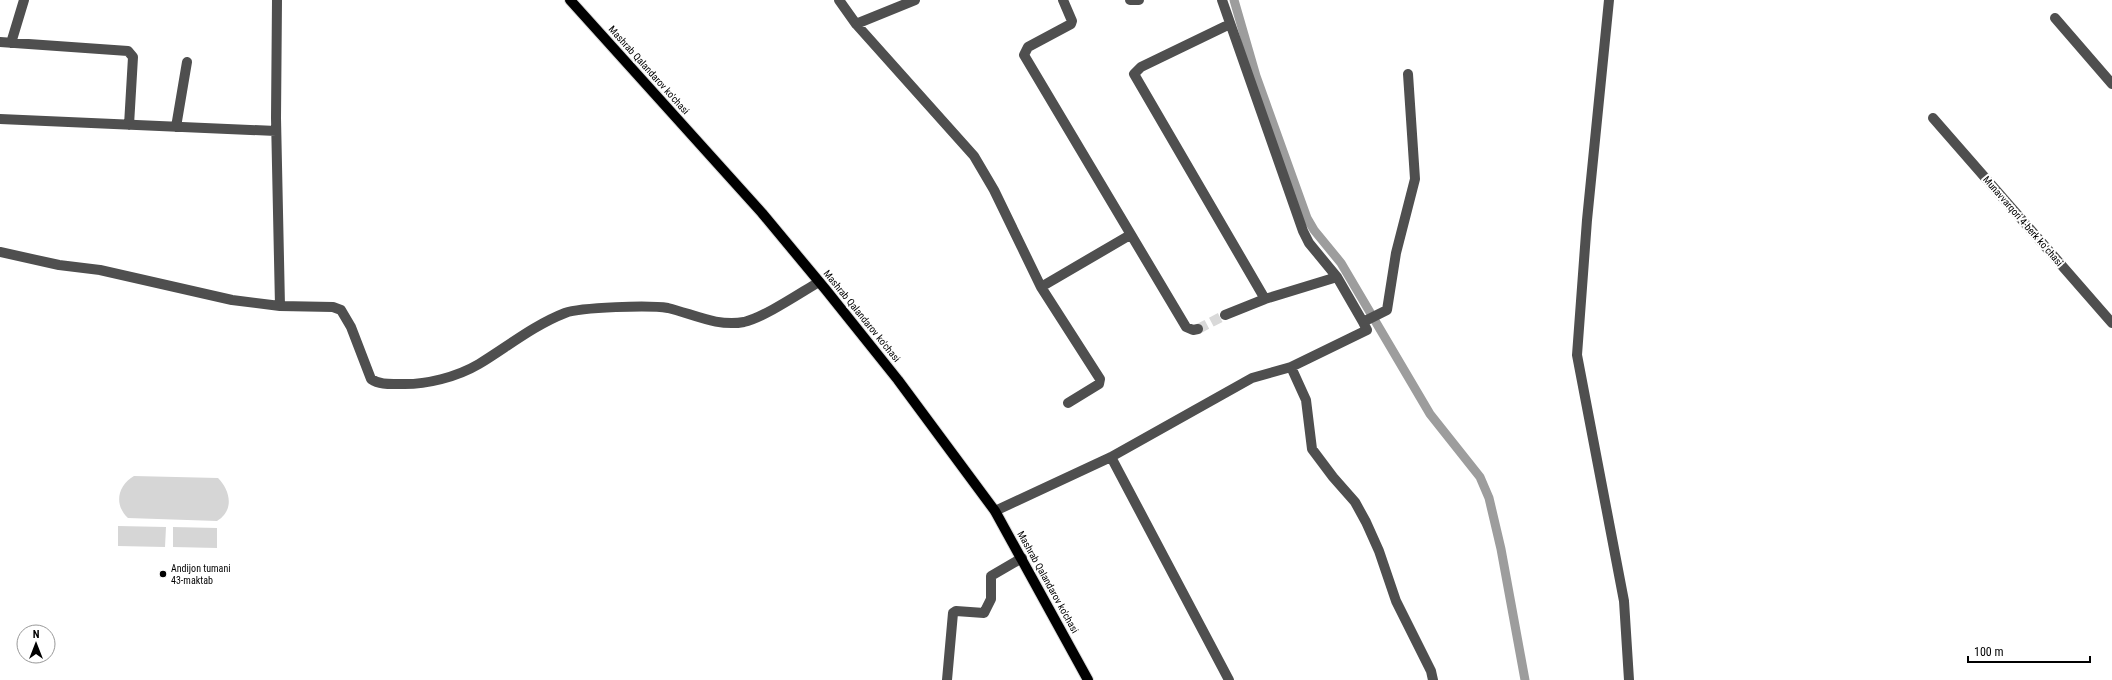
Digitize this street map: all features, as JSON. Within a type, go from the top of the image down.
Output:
[{"type":"main road","name":"Mashrab Qalandarov ko'chasi","points":[[570,0],[762,214],[898,380],[995,511],[1088,680]]},
{"type":"street","points":[[12,42],[24,0]]},
{"type":"street","points":[[277,0],[276,131],[280,306]]},
{"type":"street","points":[[840,0],[856,24],[974,156],[994,190],[1041,287],[1100,379],[1099,384],[1068,403]]},
{"type":"street","points":[[856,24],[915,0]]},
{"type":"street","points":[[1063,0],[1072,21],[1071,24],[1028,47],[1024,55],[1130,235],[1186,326],[1189,329],[1198,329]]},
{"type":"street","points":[[1130,0],[1139,0]]},
{"type":"street","points":[[995,511],[1111,457],[1252,378],[1291,367],[1367,330],[1365,321],[1337,277],[1309,243],[1303,231],[1222,0]]},
{"type":"street","points":[[1609,0],[1587,220],[1577,356],[1624,601],[1629,680]]},
{"type":"street","points":[[2055,18],[2112,84]]},
{"type":"street","points":[[1230,24],[1141,67],[1134,74],[1265,299]]},
{"type":"street","points":[[0,42],[128,52],[133,57],[129,125]]},
{"type":"street","points":[[176,127],[187,62]]},
{"type":"street","points":[[1365,321],[1387,310],[1396,253],[1415,179],[1408,74]]},
{"type":"street","name":"Munavvarqori 4-berk koʻchasi","points":[[1933,118],[2112,323]]},
{"type":"street","points":[[0,119],[276,131]]},
{"type":"street","points":[[1041,287],[1130,235]]},
{"type":"street","points":[[0,252],[59,265],[100,270],[232,300],[280,306],[333,307],[341,310],[351,326],[371,379],[384,383],[405,384],[444,379],[478,365],[520,337],[565,313],[586,310],[640,307],[667,308],[702,319],[727,323],[746,322],[819,282]]},
{"type":"street","points":[[1225,315],[1265,299],[1337,277]]},
{"type":"street","points":[[1291,367],[1306,400],[1312,449],[1333,477],[1355,502],[1366,522],[1379,552],[1396,601],[1431,671],[1433,680]]},
{"type":"street","points":[[1111,457],[1229,680]]},
{"type":"street","points":[[947,680],[953,613],[956,610],[984,612],[991,599],[991,576],[1022,558]]},
{"type":"shaded area","points":[[134,476],[218,478],[228,494],[228,506],[223,516],[217,521],[128,518],[121,507],[119,496],[124,485]]},
{"type":"shaded area","points":[[118,526],[166,527],[165,547],[118,546]]},
{"type":"shaded area","points":[[173,527],[217,528],[217,548],[173,547]]},
{"type":"waterway","points":[[1234,0],[1256,76],[1307,218],[1314,230],[1341,263],[1430,414],[1480,477],[1489,498],[1501,549],[1525,680]]},
{"type":"tunnel","points":[[1198,329],[1225,315]]},
{"type":"place","name":"Andijon tumani 43-maktab","points":[[163,574]]}]
